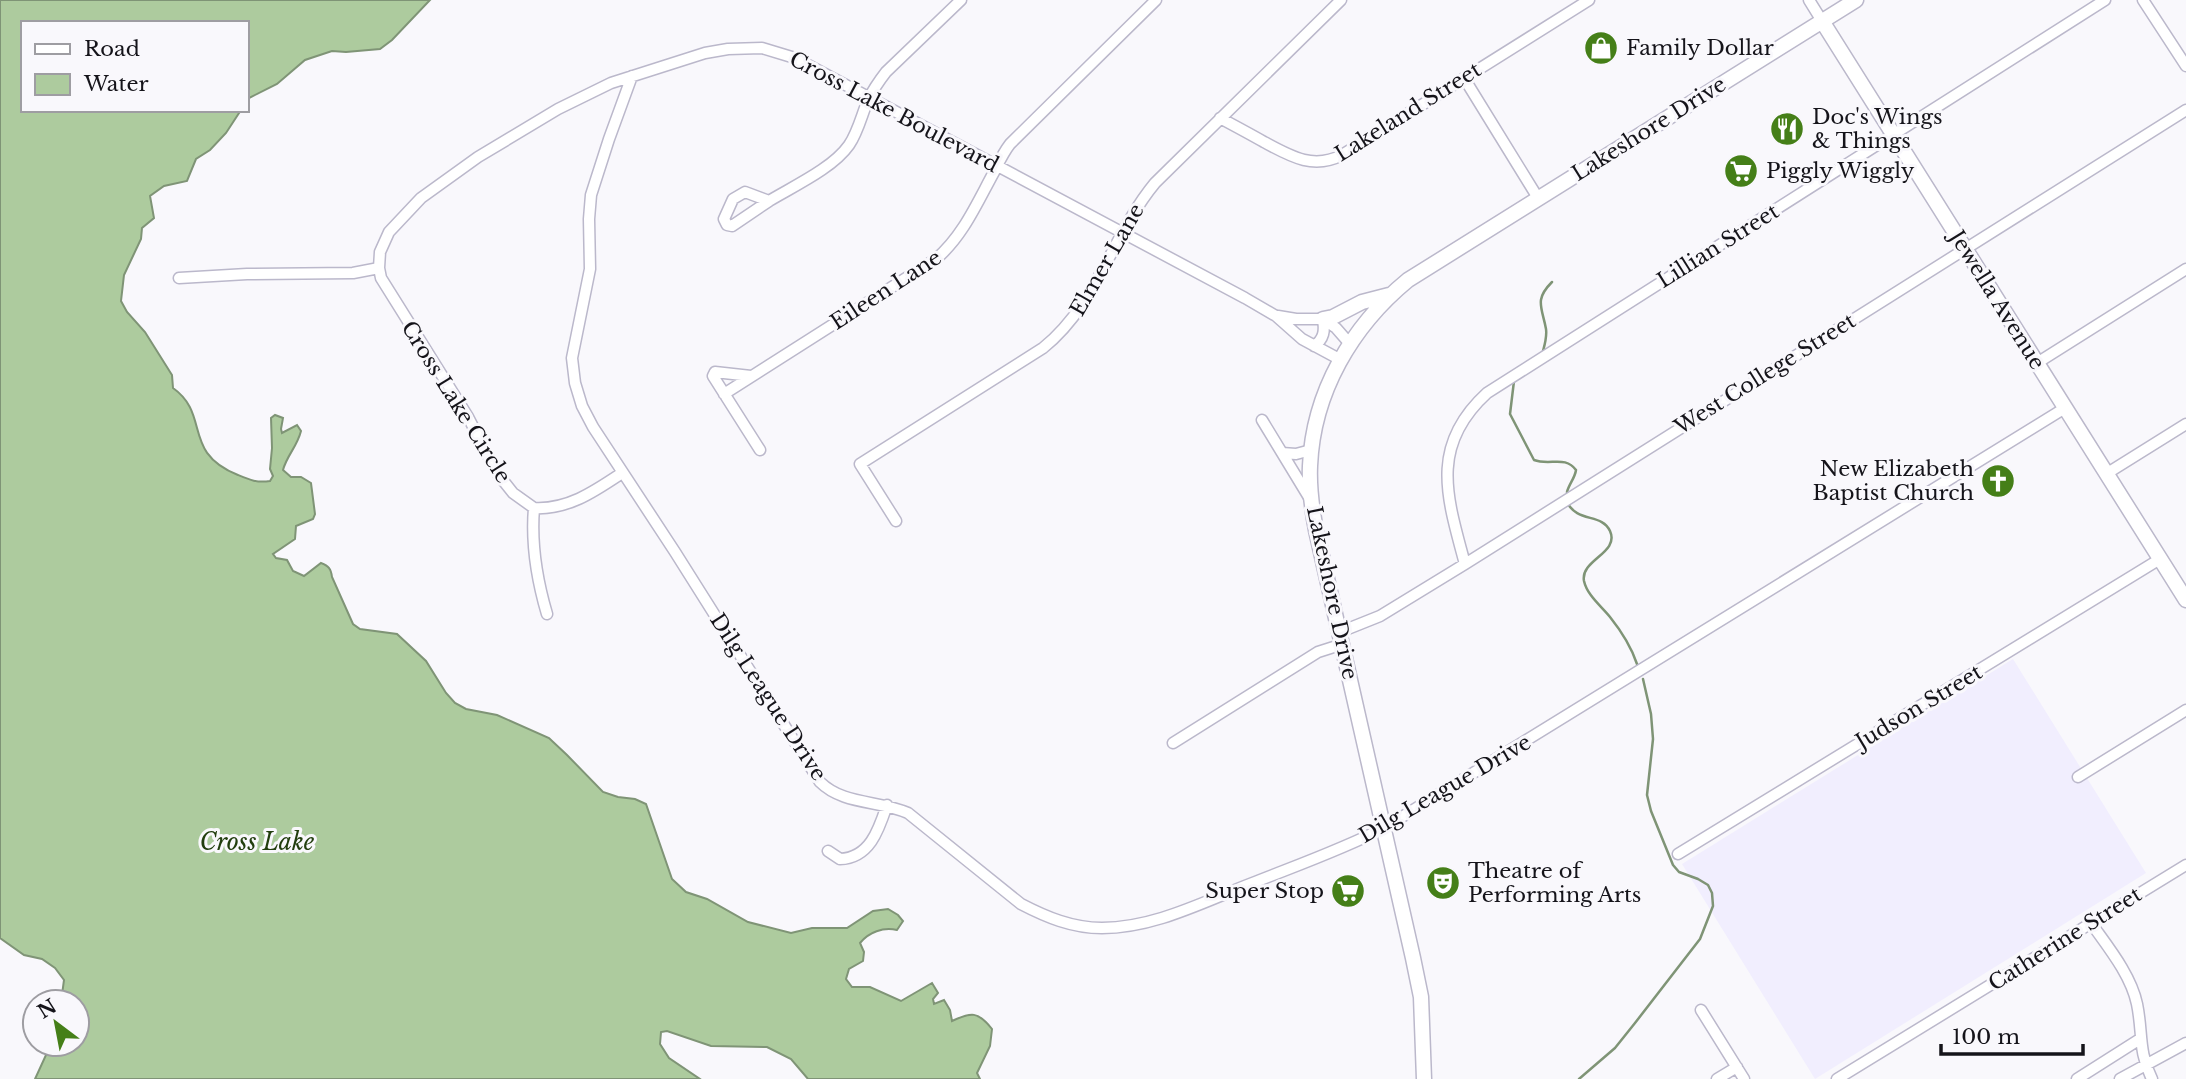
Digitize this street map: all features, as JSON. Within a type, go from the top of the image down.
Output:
[{"type":"main road","name":"Lakeshore Drive","points":[[1424,1079],[1421,997],[1311,500],[1311,450],[1322,402],[1341,360],[1361,326],[1390,295],[1433,263],[1856,0]]},
{"type":"main road","name":"Jewella Avenue","points":[[1822,21],[2160,559],[2181,582],[2186,600]]},
{"type":"main road","points":[[1317,320],[1334,317],[1362,302],[1390,295]]},
{"type":"street","points":[[769,201],[844,152],[853,138],[869,98],[886,72],[961,0]]},
{"type":"street","name":"Eileen Lane","points":[[724,394],[947,250],[962,231],[1010,144],[1156,0]]},
{"type":"street","name":"Elmer Lane","points":[[896,521],[860,464],[1054,340],[1072,322],[1134,211],[1155,183],[1341,0]]},
{"type":"street","name":"Lakeland Street","points":[[1220,118],[1291,157],[1312,162],[1328,161],[1342,155],[1588,0]]},
{"type":"street","name":"Jewella Avenue","points":[[1809,0],[1822,21]]},
{"type":"street","name":"Lillian Street","points":[[1465,564],[1446,471],[1455,435],[1475,404],[1500,383],[2105,0]]},
{"type":"street","points":[[2143,0],[2186,66]]},
{"type":"street","name":"Cross Lake Boulevard","points":[[379,268],[380,252],[389,232],[421,198],[478,158],[558,109],[632,76],[705,53],[762,48],[795,58],[1276,316],[1302,338],[1341,360]]},
{"type":"street","name":"Dilg League Drive","points":[[632,76],[591,195],[590,269],[572,358],[575,383],[582,406],[820,782],[841,797],[887,805],[908,813],[1020,904],[1060,922],[1101,928],[1124,927],[1164,917],[1339,849],[1384,828],[2065,408]]},
{"type":"street","points":[[1464,78],[1538,198]]},
{"type":"street","name":"West College Street","points":[[1172,743],[1465,564],[2186,110]]},
{"type":"street","points":[[179,278],[353,273],[379,268]]},
{"type":"street","name":"Cross Lake Circle","points":[[379,268],[381,278],[393,300],[468,417],[497,473],[513,493],[534,508]]},
{"type":"street","points":[[2037,363],[2186,269]]},
{"type":"street","name":"Cross Lake Boulevard","points":[[1276,316],[1317,320]]},
{"type":"street","points":[[1302,338],[1317,320]]},
{"type":"street","points":[[1317,320],[1336,328],[1350,344]]},
{"type":"street","points":[[1314,346],[1321,341],[1325,330],[1317,320]]},
{"type":"street","points":[[751,376],[715,372],[713,376],[760,450]]},
{"type":"street","points":[[1262,420],[1311,500]]},
{"type":"street","points":[[2106,474],[2186,424]]},
{"type":"street","points":[[1282,453],[1296,454],[1311,450]]},
{"type":"street","points":[[547,614],[539,584],[532,529],[534,508],[552,508],[580,499],[622,473]]},
{"type":"street","name":"Judson Street","points":[[1678,854],[2160,559]]},
{"type":"street","points":[[2078,777],[2186,710]]},
{"type":"street","points":[[828,851],[840,859],[849,859],[862,852],[875,837],[887,805]]},
{"type":"street","name":"Catherine Street","points":[[1837,1079],[2186,865]]},
{"type":"street","points":[[2091,923],[2133,991],[2138,1006],[2145,1066],[2152,1079]]},
{"type":"street","points":[[1701,1010],[1744,1079]]},
{"type":"street","points":[[2077,1079],[2140,1039]]},
{"type":"street","points":[[2120,1079],[2186,1042]]},
{"type":"street","points":[[1717,1079],[1737,1067]]},
{"type":"shaded area","points":[[2013,659],[2146,873],[1815,1079],[1682,864]]},
{"type":"water","name":"Cross Lake","points":[[0,0],[430,0],[380,49],[332,51],[305,60],[277,84],[248,100],[248,21],[21,21],[21,112],[240,112],[226,133],[210,150],[196,159],[187,181],[164,186],[150,196],[154,218],[142,228],[141,239],[124,275],[121,301],[145,332],[172,375],[173,388],[191,410],[202,444],[209,456],[220,466],[250,480],[270,481],[273,476],[270,469],[271,418],[275,415],[283,418],[282,433],[297,425],[301,431],[283,470],[291,477],[301,477],[311,483],[315,514],[313,519],[296,526],[295,539],[273,554],[276,558],[287,560],[293,571],[304,576],[321,563],[328,567],[353,624],[360,629],[397,634],[426,661],[455,703],[466,709],[497,715],[549,738],[603,792],[646,804],[672,879],[686,892],[707,899],[748,922],[791,933],[812,928],[847,928],[873,911],[888,909],[898,915],[903,921],[897,930],[877,931],[860,943],[864,952],[863,961],[849,969],[846,979],[852,987],[870,987],[901,1001],[932,983],[938,993],[933,999],[934,1004],[944,1000],[952,1021],[969,1015],[983,1019],[992,1029],[990,1046],[977,1073],[980,1079],[808,1079],[791,1059],[767,1047],[711,1046],[667,1031],[661,1032],[660,1044],[669,1058],[700,1079],[35,1079],[45,1058],[91,1058],[91,988],[63,988],[64,980],[55,968],[42,959],[24,955],[0,938]]},
{"type":"waterway","points":[[1543,351],[1546,332],[1541,299],[1552,282]]},
{"type":"waterway","points":[[1514,381],[1510,414],[1534,460],[1567,463],[1576,470],[1567,492]]},
{"type":"waterway","points":[[1567,502],[1571,509],[1601,522],[1610,531],[1610,545],[1588,567],[1584,581],[1591,596],[1622,634],[1637,664]]},
{"type":"waterway","points":[[1579,1079],[1615,1048],[1635,1023],[1700,939],[1713,906],[1708,885],[1679,872],[1673,865],[1651,811],[1647,795],[1653,739],[1651,714],[1643,679]]},
{"type":"place","name":"Family Dollar","points":[[1601,48]]},
{"type":"place","name":"Doc's Wings & Things","points":[[1787,129]]},
{"type":"place","name":"Piggly Wiggly","points":[[1741,171]]},
{"type":"place","name":"New Elizabeth Baptist Church","points":[[1998,481]]},
{"type":"place","name":"Theatre of Performing Arts","points":[[1443,883]]},
{"type":"place","name":"Super Stop","points":[[1348,891]]}]
